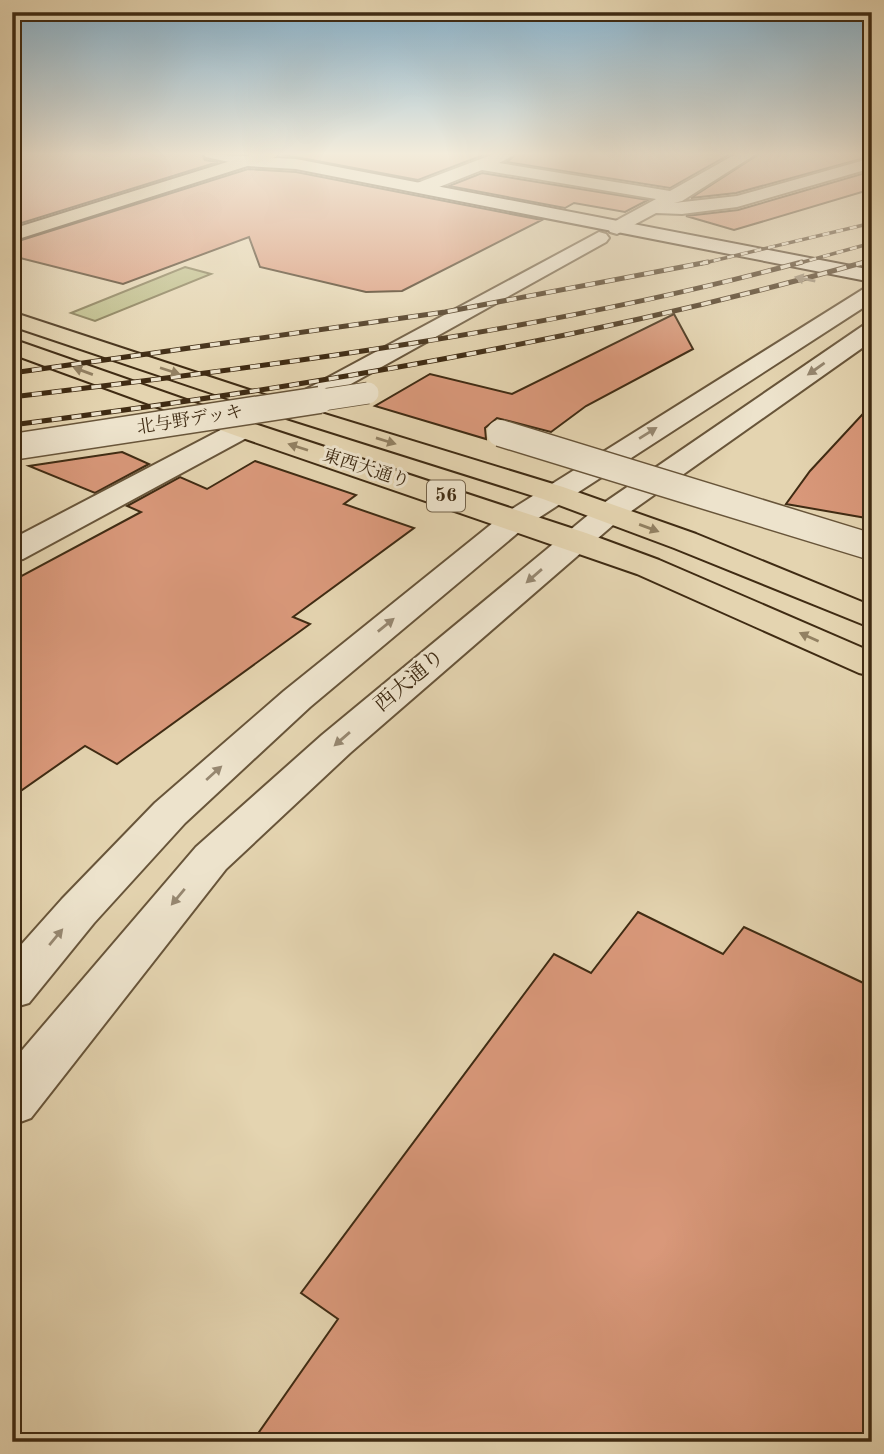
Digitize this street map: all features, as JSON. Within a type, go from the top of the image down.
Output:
[{"type":"main road","points":[[12,235],[48,222]]},
{"type":"main road","name":"東西大通り","points":[[12,319],[609,513],[685,541],[872,618]]},
{"type":"main road","name":"東西大通り","points":[[16,349],[243,429],[575,540],[648,567],[872,665]]},
{"type":"street","points":[[546,222],[871,288]]},
{"type":"street","points":[[563,222],[608,233]]},
{"type":"street","points":[[286,410],[629,222]]},
{"type":"street","points":[[12,989],[78,911],[170,813],[297,699],[515,520],[871,288]]},
{"type":"street","name":"西大通り","points":[[12,1102],[211,858],[346,735],[609,513],[872,330]]},
{"type":"street","name":"北与野デッキ","points":[[12,447],[368,393]]},
{"type":"street","points":[[12,552],[243,429]]},
{"type":"street","points":[[500,433],[872,547]]},
{"type":"green space","points":[[185,267],[211,274],[95,321],[71,313]]},
{"type":"building","points":[[79,222],[538,222],[402,291],[366,292],[260,267],[249,237],[123,284],[12,256],[12,243]]},
{"type":"building","points":[[706,222],[761,222],[734,230]]},
{"type":"building","points":[[674,314],[693,349],[586,406],[551,432],[497,418],[485,428],[486,439],[375,406],[430,374],[512,394]]},
{"type":"building","points":[[872,404],[872,519],[786,504],[810,471]]},
{"type":"building","points":[[122,452],[149,464],[95,493],[29,466]]},
{"type":"building","points":[[255,461],[356,495],[344,504],[414,528],[293,617],[310,624],[117,764],[85,746],[12,797],[12,581],[141,512],[127,506],[180,477],[207,489]]},
{"type":"building","points":[[638,912],[723,954],[744,927],[872,987],[872,1442],[252,1442],[338,1319],[301,1293],[554,954],[591,973]]},
{"type":"railway","points":[[700,264],[872,223]]},
{"type":"railway","points":[[796,264],[872,243]]},
{"type":"railway","points":[[859,264],[872,260]]},
{"type":"railway","points":[[12,373],[445,312],[708,262]]},
{"type":"railway","points":[[12,397],[410,344],[607,308],[802,262]]},
{"type":"railway","points":[[12,425],[335,378],[548,339],[654,316],[865,262]]}]
